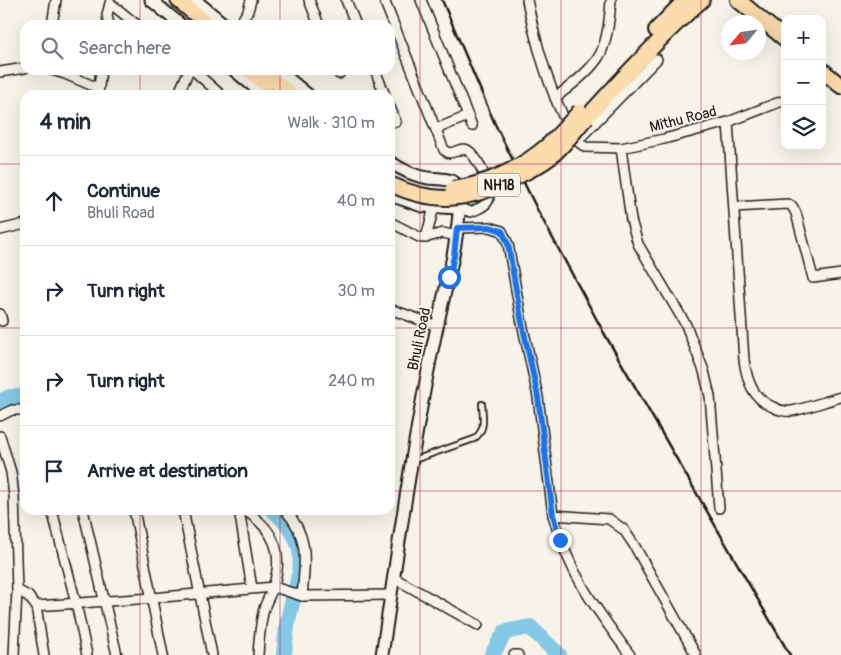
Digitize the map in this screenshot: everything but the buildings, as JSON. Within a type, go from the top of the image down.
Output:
[{"type":"highway","points":[[166,0],[189,20]]},
{"type":"highway","points":[[178,0],[202,20]]},
{"type":"highway","name":"NH18","points":[[395,186],[411,193],[438,199],[461,197],[490,190],[525,173],[548,159],[565,142],[583,114],[685,0]]},
{"type":"highway","name":"NH18","points":[[395,177],[407,183],[437,190],[466,187],[514,168],[538,154],[583,114],[702,0]]},
{"type":"highway","points":[[738,0],[781,37]]},
{"type":"highway","points":[[753,0],[781,24]]},
{"type":"highway","points":[[829,72],[841,86]]},
{"type":"highway","points":[[254,75],[272,90]]},
{"type":"highway","points":[[268,75],[285,90]]},
{"type":"main road","points":[[151,0],[175,20]]},
{"type":"main road","points":[[195,0],[219,20]]},
{"type":"main road","points":[[240,75],[258,90]]},
{"type":"main road","points":[[284,75],[302,90]]},
{"type":"main road","name":"Bhuli Road","points":[[382,655],[412,461],[437,326],[454,256],[459,208],[458,188],[453,182],[416,175],[395,165]]},
{"type":"main road","points":[[395,196],[413,204],[459,208]]},
{"type":"street","points":[[53,20],[56,0]]},
{"type":"street","points":[[243,20],[248,12],[251,0]]},
{"type":"street","points":[[309,0],[317,20]]},
{"type":"street","points":[[346,0],[354,20]]},
{"type":"street","points":[[384,0],[392,20]]},
{"type":"street","points":[[421,0],[472,126]]},
{"type":"street","points":[[527,0],[539,52],[563,116]]},
{"type":"street","points":[[555,98],[580,78],[599,57],[607,32],[611,0]]},
{"type":"street","points":[[108,2],[108,20]]},
{"type":"street","points":[[108,2],[131,20]]},
{"type":"street","points":[[395,27],[446,152],[452,153],[464,149],[472,154],[487,182],[489,195],[484,206],[471,212],[459,208]]},
{"type":"street","name":"Mithu Road","points":[[657,59],[577,141],[585,147],[621,148],[728,122],[781,102]]},
{"type":"street","points":[[0,72],[20,69]]},
{"type":"street","points":[[67,75],[94,90]]},
{"type":"street","points":[[98,90],[100,75]]},
{"type":"street","points":[[181,90],[188,75]]},
{"type":"street","points":[[197,75],[215,90]]},
{"type":"street","points":[[377,75],[383,90]]},
{"type":"street","points":[[436,129],[468,116]]},
{"type":"street","points":[[728,122],[744,360],[752,390],[763,403],[776,409],[790,411],[841,397]]},
{"type":"street","points":[[621,148],[631,220],[638,244],[686,325],[704,371],[710,396],[719,508]]},
{"type":"street","points":[[734,207],[788,204],[792,206],[796,213],[813,278],[841,274]]},
{"type":"street","points":[[426,238],[434,207]]},
{"type":"street","points":[[0,230],[20,225]]},
{"type":"street","points":[[395,225],[410,234],[426,238],[443,233],[490,227],[502,231],[508,244],[538,397],[553,515],[560,540],[571,567],[584,590],[630,655]]},
{"type":"street","points":[[395,312],[437,326]]},
{"type":"street","points":[[0,416],[12,410],[20,410]]},
{"type":"street","points":[[0,436],[11,472],[14,496],[17,590],[14,655]]},
{"type":"street","points":[[53,515],[87,655]]},
{"type":"street","points":[[84,515],[117,655]]},
{"type":"street","points":[[135,515],[163,655]]},
{"type":"street","points":[[185,515],[212,655]]},
{"type":"street","points":[[240,515],[252,588]]},
{"type":"street","points":[[251,515],[261,522],[272,537],[278,554],[278,570],[274,587],[264,607],[260,626],[258,655]]},
{"type":"street","points":[[289,515],[301,534],[304,548],[300,596]]},
{"type":"street","points":[[553,515],[609,519],[624,530],[696,655]]},
{"type":"street","points":[[394,578],[478,625]]},
{"type":"street","points":[[36,606],[105,602],[274,587],[300,596],[391,595]]},
{"type":"street","points":[[17,590],[28,596],[36,606],[44,655]]},
{"type":"lane","points":[[412,461],[474,439],[480,435],[483,422],[482,404]]},
{"type":"waterway","points":[[0,402],[10,397],[20,397]]},
{"type":"waterway","points":[[278,515],[287,524],[295,537],[300,549],[301,562],[288,620],[284,655]]},
{"type":"waterway","points":[[492,655],[505,632],[530,627],[559,655]]},
{"type":"railway","points":[[442,0],[495,124],[538,211],[604,333],[790,655]]},
{"type":"route","points":[[449,277],[454,256],[457,228],[490,227],[502,231],[508,244],[538,397],[553,515],[560,540]]}]
